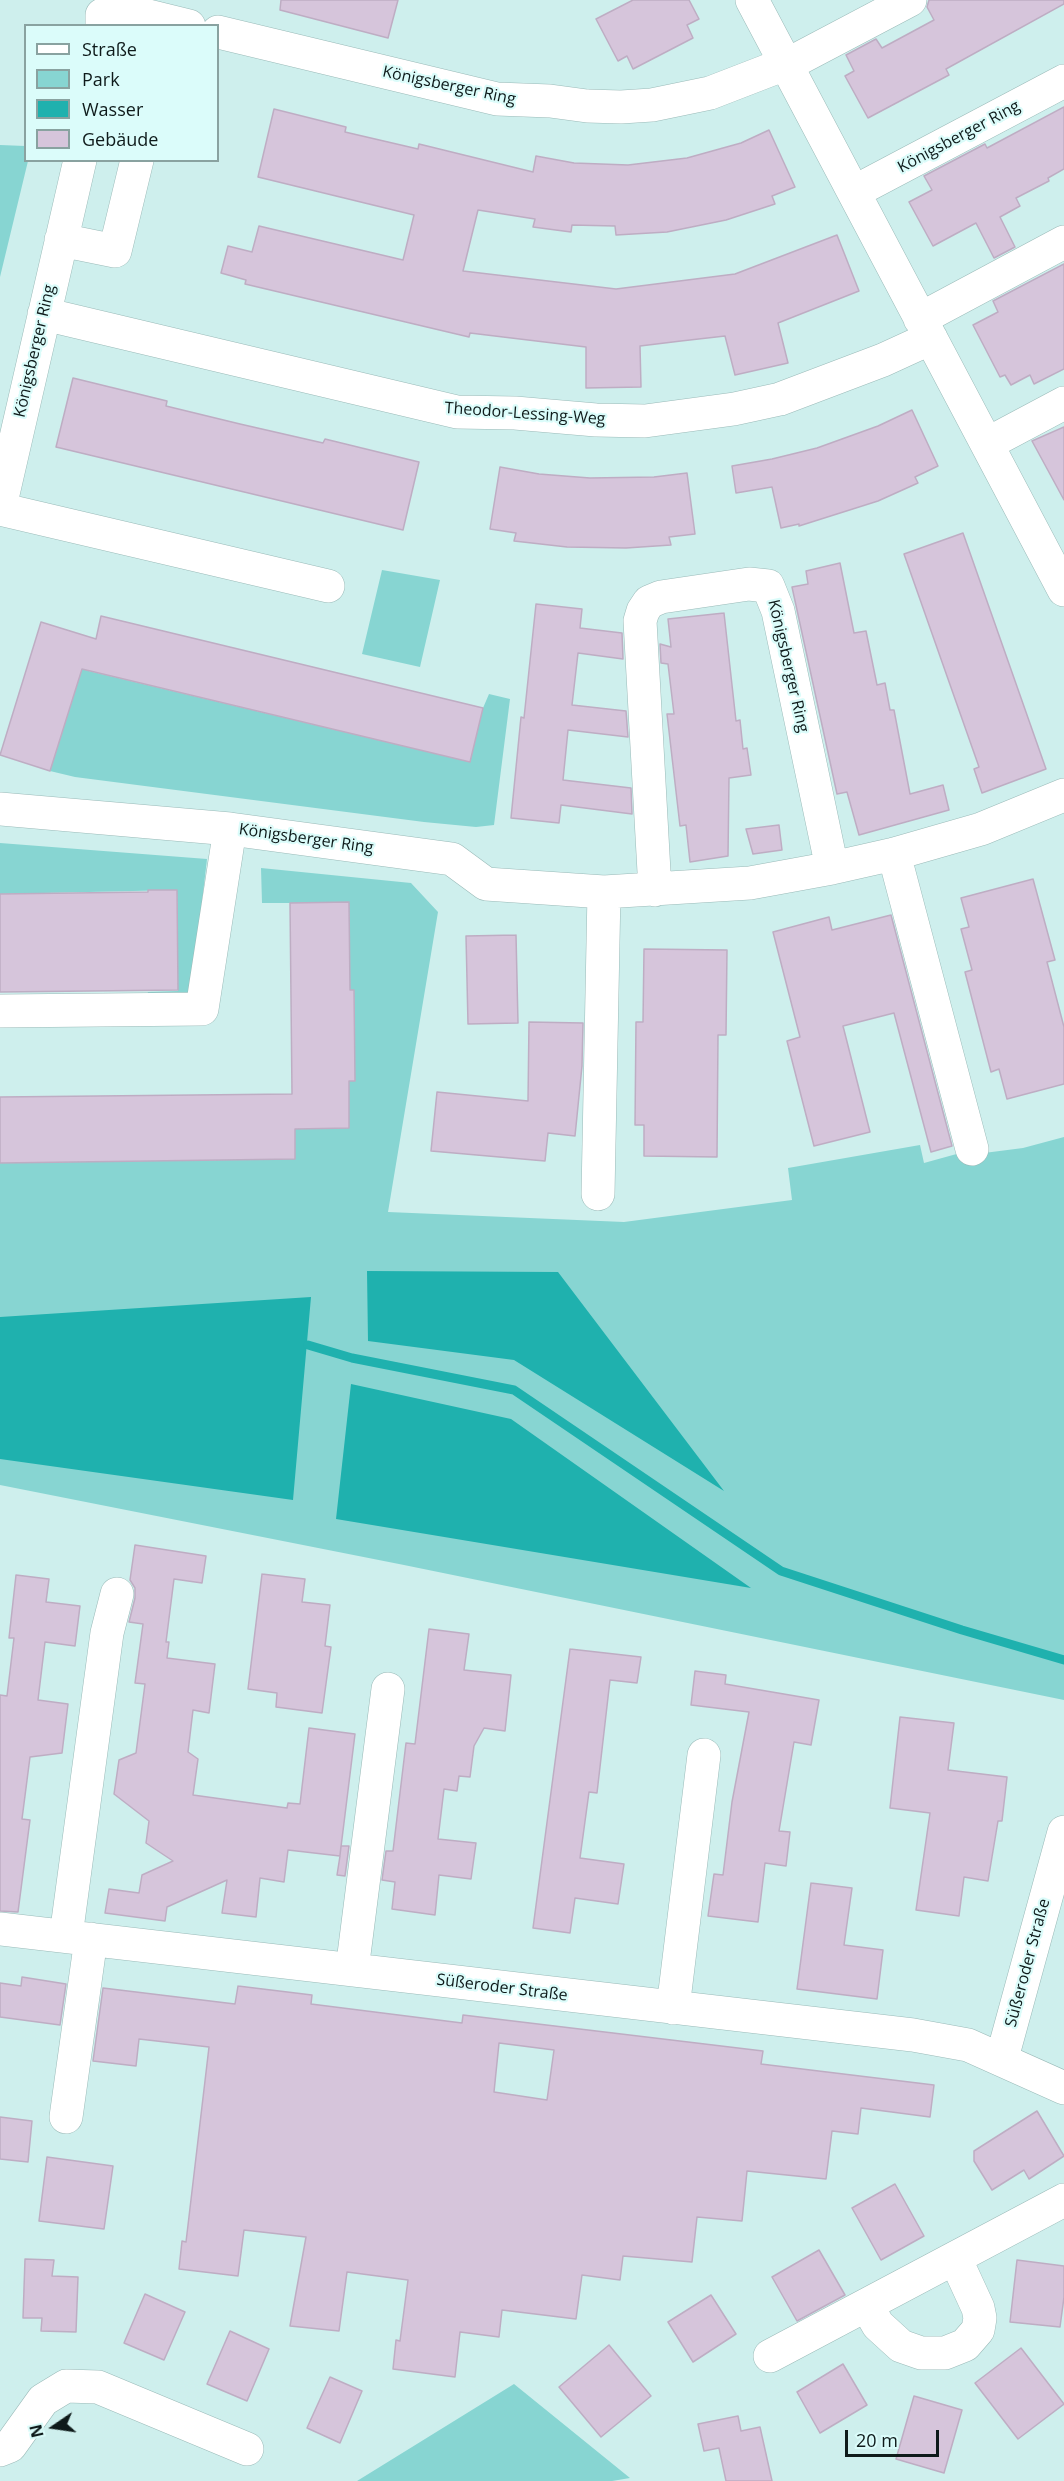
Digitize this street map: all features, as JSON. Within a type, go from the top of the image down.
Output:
[{"type":"street","points":[[752,0],[987,444],[1060,575]]},
{"type":"street","name":"Königsberger Ring","points":[[219,32],[497,99],[621,107],[710,93],[786,63],[910,0]]},
{"type":"street","points":[[102,24],[102,15],[132,12],[181,24]]},
{"type":"street","name":"Königsberger Ring","points":[[854,192],[1064,81]]},
{"type":"street","name":"Königsberger Ring","points":[[0,508],[80,162]]},
{"type":"street","points":[[61,240],[115,250],[137,162]]},
{"type":"street","points":[[926,328],[1064,242]]},
{"type":"street","name":"Theodor-Lessing-Weg","points":[[44,314],[457,412],[645,421],[734,409],[780,399],[883,360],[926,328]]},
{"type":"street","points":[[987,444],[1064,403]]},
{"type":"street","points":[[0,508],[328,586]]},
{"type":"street","name":"Königsberger Ring","points":[[655,890],[640,621],[643,611],[649,602],[661,597],[749,584],[768,586],[778,612],[832,868]]},
{"type":"street","name":"Königsberger Ring","points":[[0,809],[230,829],[452,859],[486,884],[604,892],[750,883],[832,868],[894,854],[981,829],[1064,795]]},
{"type":"street","points":[[0,1011],[202,1009],[230,829]]},
{"type":"street","points":[[894,854],[972,1149]]},
{"type":"street","points":[[598,1194],[604,892]]},
{"type":"street","points":[[66,2117],[78,1938],[107,1633],[117,1594]]},
{"type":"street","points":[[352,1970],[388,1689]]},
{"type":"street","points":[[673,2008],[704,1755]]},
{"type":"street","name":"Süßeroder Straße","points":[[1002,2058],[1064,1833]]},
{"type":"street","name":"Süßeroder Straße","points":[[0,1929],[913,2035],[968,2045],[1002,2058],[1064,2088]]},
{"type":"street","points":[[770,2356],[1064,2200]]},
{"type":"street","points":[[867,2306],[878,2325],[902,2346],[921,2352],[945,2353],[965,2345],[978,2330],[980,2318],[978,2307],[955,2258]]},
{"type":"street","points":[[0,2450],[10,2446],[43,2400],[66,2386],[98,2387],[247,2449]]},
{"type":"green space","points":[[0,145],[24,146],[24,162],[28,162],[0,277]]},
{"type":"green space","points":[[382,570],[440,580],[420,667],[362,654]]},
{"type":"green space","points":[[82,661],[89,671],[470,762],[483,708],[489,694],[510,699],[494,825],[476,827],[424,822],[75,777],[50,771]]},
{"type":"green space","points":[[0,843],[207,859],[192,988],[182,999],[147,995],[148,992],[178,991],[177,890],[0,894]]},
{"type":"green space","points":[[261,868],[411,883],[438,912],[388,1212],[624,1222],[792,1200],[788,1168],[920,1145],[924,1163],[971,1150],[984,1153],[1023,1148],[1064,1137],[1064,1700],[0,1485],[0,1163],[295,1159],[295,1129],[349,1128],[354,990],[350,990],[349,903],[262,903]]},
{"type":"green space","points":[[514,2384],[630,2478],[612,2481],[357,2481]]},
{"type":"water","points":[[367,1271],[558,1272],[724,1491],[514,1360],[368,1341]]},
{"type":"water","points":[[311,1297],[293,1500],[0,1459],[0,1317]]},
{"type":"water","points":[[351,1384],[511,1419],[751,1588],[336,1519]]},
{"type":"building","points":[[281,0],[398,0],[388,38],[280,10]]},
{"type":"building","points":[[633,0],[689,0],[699,19],[687,25],[693,38],[633,69],[627,56],[618,61],[596,19]]},
{"type":"building","points":[[929,0],[1064,0],[1064,4],[946,69],[949,75],[868,118],[845,76],[854,71],[846,55],[876,39],[882,48],[934,20],[927,7]]},
{"type":"building","points":[[1064,107],[1064,169],[1048,178],[1049,181],[1016,198],[1020,206],[1000,217],[1015,247],[994,258],[976,223],[933,246],[909,202],[932,190],[924,176],[985,144],[987,148]]},
{"type":"building","points":[[274,109],[346,127],[345,132],[418,149],[419,144],[533,172],[536,156],[574,163],[628,165],[687,158],[741,143],[769,130],[795,187],[772,196],[775,204],[726,220],[667,232],[616,235],[615,226],[572,225],[571,232],[533,227],[535,219],[478,210],[463,271],[616,289],[735,274],[837,235],[859,291],[778,323],[788,363],[735,375],[725,336],[640,346],[641,387],[586,388],[586,347],[470,333],[469,337],[245,284],[246,280],[221,273],[228,246],[252,252],[259,226],[403,260],[414,215],[258,177]]},
{"type":"building","points":[[1064,264],[1064,369],[1034,384],[1030,375],[1011,385],[1005,375],[1000,377],[973,325],[998,312],[993,301]]},
{"type":"building","points":[[73,378],[167,401],[166,406],[240,424],[323,443],[325,439],[419,462],[403,530],[56,447]]},
{"type":"building","points":[[912,410],[938,466],[915,477],[918,483],[878,501],[799,526],[799,524],[781,528],[772,487],[736,493],[732,466],[817,448],[878,426]]},
{"type":"building","points":[[1064,427],[1064,500],[1032,441]]},
{"type":"building","points":[[500,467],[539,474],[590,478],[654,477],[687,473],[695,534],[669,537],[671,545],[626,548],[567,547],[514,541],[516,533],[490,529]]},
{"type":"building","points":[[963,533],[1046,769],[982,793],[974,769],[979,767],[904,554]]},
{"type":"building","points":[[840,563],[854,633],[866,631],[877,685],[885,683],[890,710],[894,710],[910,794],[943,785],[949,810],[859,835],[847,792],[837,794],[792,587],[808,584],[806,571]]},
{"type":"building","points":[[536,604],[582,609],[580,628],[622,633],[623,659],[578,653],[572,705],[626,711],[628,737],[568,730],[563,780],[631,788],[632,814],[561,805],[559,823],[511,818]]},
{"type":"building","points":[[724,613],[736,721],[740,720],[743,749],[747,748],[751,775],[729,778],[728,856],[690,862],[686,825],[680,826],[667,714],[674,714],[668,664],[661,663],[660,644],[671,647],[668,619]]},
{"type":"building","points":[[101,616],[483,708],[470,762],[82,669],[50,771],[0,755],[41,622],[96,639]]},
{"type":"building","points":[[779,825],[782,850],[753,854],[746,829]]},
{"type":"building","points":[[1033,879],[1055,960],[1047,962],[1064,1027],[1064,1084],[1007,1099],[999,1069],[991,1072],[965,972],[972,970],[961,929],[969,927],[961,898]]},
{"type":"building","points":[[148,890],[177,890],[178,990],[0,992],[0,894],[148,892]]},
{"type":"building","points":[[349,902],[350,990],[354,990],[355,1081],[349,1081],[349,1128],[295,1129],[295,1159],[0,1163],[0,1097],[292,1094],[290,903]]},
{"type":"building","points":[[891,915],[952,1146],[931,1152],[894,1013],[843,1026],[870,1132],[814,1146],[787,1041],[800,1037],[773,932],[829,917],[832,930]]},
{"type":"building","points":[[516,935],[518,1023],[468,1024],[466,936]]},
{"type":"building","points":[[644,949],[727,950],[726,1035],[718,1035],[717,1157],[644,1156],[644,1125],[635,1125],[636,1022],[643,1022]]},
{"type":"building","points":[[529,1022],[583,1023],[582,1066],[575,1136],[548,1133],[545,1161],[431,1151],[437,1092],[528,1101]]},
{"type":"building","points":[[135,1545],[206,1556],[202,1583],[174,1579],[166,1642],[169,1642],[167,1658],[215,1664],[209,1713],[193,1710],[188,1752],[198,1759],[193,1795],[287,1808],[288,1803],[300,1804],[309,1728],[355,1734],[341,1846],[349,1846],[345,1876],[337,1875],[340,1856],[288,1850],[284,1882],[260,1878],[256,1917],[222,1913],[227,1880],[167,1907],[165,1921],[105,1913],[109,1889],[139,1893],[142,1875],[173,1861],[146,1843],[149,1821],[114,1794],[119,1760],[136,1753],[145,1684],[135,1683],[143,1624],[129,1622],[135,1598],[135,1588],[130,1580]]},
{"type":"building","points":[[262,1574],[305,1579],[302,1602],[330,1605],[325,1646],[331,1647],[322,1713],[276,1707],[277,1693],[248,1689]]},
{"type":"building","points":[[16,1575],[49,1579],[46,1602],[80,1606],[75,1646],[45,1642],[38,1700],[68,1704],[62,1753],[30,1757],[22,1819],[30,1820],[18,1912],[0,1911],[0,1695],[7,1696],[14,1638],[9,1638]]},
{"type":"building","points":[[429,1629],[469,1634],[464,1670],[511,1675],[505,1731],[484,1728],[474,1746],[470,1777],[459,1776],[457,1791],[444,1789],[438,1839],[476,1843],[471,1879],[439,1875],[435,1915],[392,1909],[395,1882],[382,1880],[386,1851],[393,1851],[406,1743],[415,1744]]},
{"type":"building","points":[[570,1649],[641,1657],[637,1683],[610,1680],[597,1793],[589,1792],[580,1858],[624,1864],[618,1904],[575,1898],[570,1933],[533,1928]]},
{"type":"building","points":[[695,1671],[726,1675],[725,1684],[819,1700],[811,1745],[794,1742],[779,1831],[790,1832],[786,1866],[765,1863],[758,1922],[708,1916],[714,1874],[723,1875],[732,1802],[749,1712],[691,1705]]},
{"type":"building","points":[[900,1717],[954,1723],[948,1770],[1007,1777],[1002,1821],[998,1821],[988,1881],[964,1877],[959,1916],[916,1910],[930,1813],[890,1808]]},
{"type":"building","points":[[811,1883],[852,1888],[844,1945],[883,1950],[877,1999],[797,1989]]},
{"type":"building","points":[[22,1977],[66,1984],[60,2025],[0,2017],[0,1983],[21,1986]]},
{"type":"building","points":[[238,1986],[312,1995],[311,2004],[462,2023],[463,2015],[763,2051],[761,2064],[934,2085],[930,2117],[861,2108],[858,2134],[832,2131],[826,2179],[747,2171],[742,2221],[697,2217],[692,2262],[623,2256],[620,2280],[582,2275],[576,2319],[502,2310],[499,2337],[460,2332],[455,2377],[393,2369],[396,2340],[400,2341],[408,2280],[347,2272],[339,2331],[290,2326],[306,2237],[244,2230],[238,2276],[179,2269],[182,2241],[186,2242],[209,2047],[139,2039],[136,2066],[93,2061],[103,1988],[235,2004]],"holes":[[[499,2043],[554,2050],[547,2100],[494,2092]]]},
{"type":"building","points":[[1037,2111],[1064,2156],[1029,2179],[1024,2170],[992,2190],[974,2161],[974,2151]]},
{"type":"building","points":[[0,2117],[32,2121],[28,2162],[0,2159]]},
{"type":"building","points":[[47,2157],[113,2166],[104,2229],[39,2221]]},
{"type":"building","points":[[895,2184],[924,2236],[881,2260],[852,2208]]},
{"type":"building","points":[[819,2250],[845,2295],[797,2321],[772,2277]]},
{"type":"building","points":[[25,2259],[54,2260],[52,2276],[78,2277],[76,2332],[41,2331],[42,2318],[23,2318]]},
{"type":"building","points":[[1017,2260],[1064,2266],[1064,2297],[1060,2327],[1010,2322]]},
{"type":"building","points":[[145,2294],[185,2312],[164,2360],[124,2343]]},
{"type":"building","points":[[711,2295],[736,2334],[693,2362],[668,2322]]},
{"type":"building","points":[[230,2331],[269,2349],[247,2401],[207,2384]]},
{"type":"building","points":[[609,2345],[651,2396],[601,2437],[559,2387]]},
{"type":"building","points":[[1021,2348],[1064,2404],[1018,2439],[975,2383]]},
{"type":"building","points":[[843,2364],[867,2405],[820,2433],[797,2392]]},
{"type":"building","points":[[330,2377],[362,2391],[340,2443],[307,2428]]},
{"type":"building","points":[[914,2396],[962,2410],[944,2473],[896,2459]]},
{"type":"building","points":[[738,2416],[741,2431],[760,2427],[772,2481],[726,2481],[719,2448],[704,2451],[698,2424]]},
{"type":"waterway","points":[[308,1345],[352,1358],[514,1390],[781,1571],[962,1630],[1064,1660]]}]
